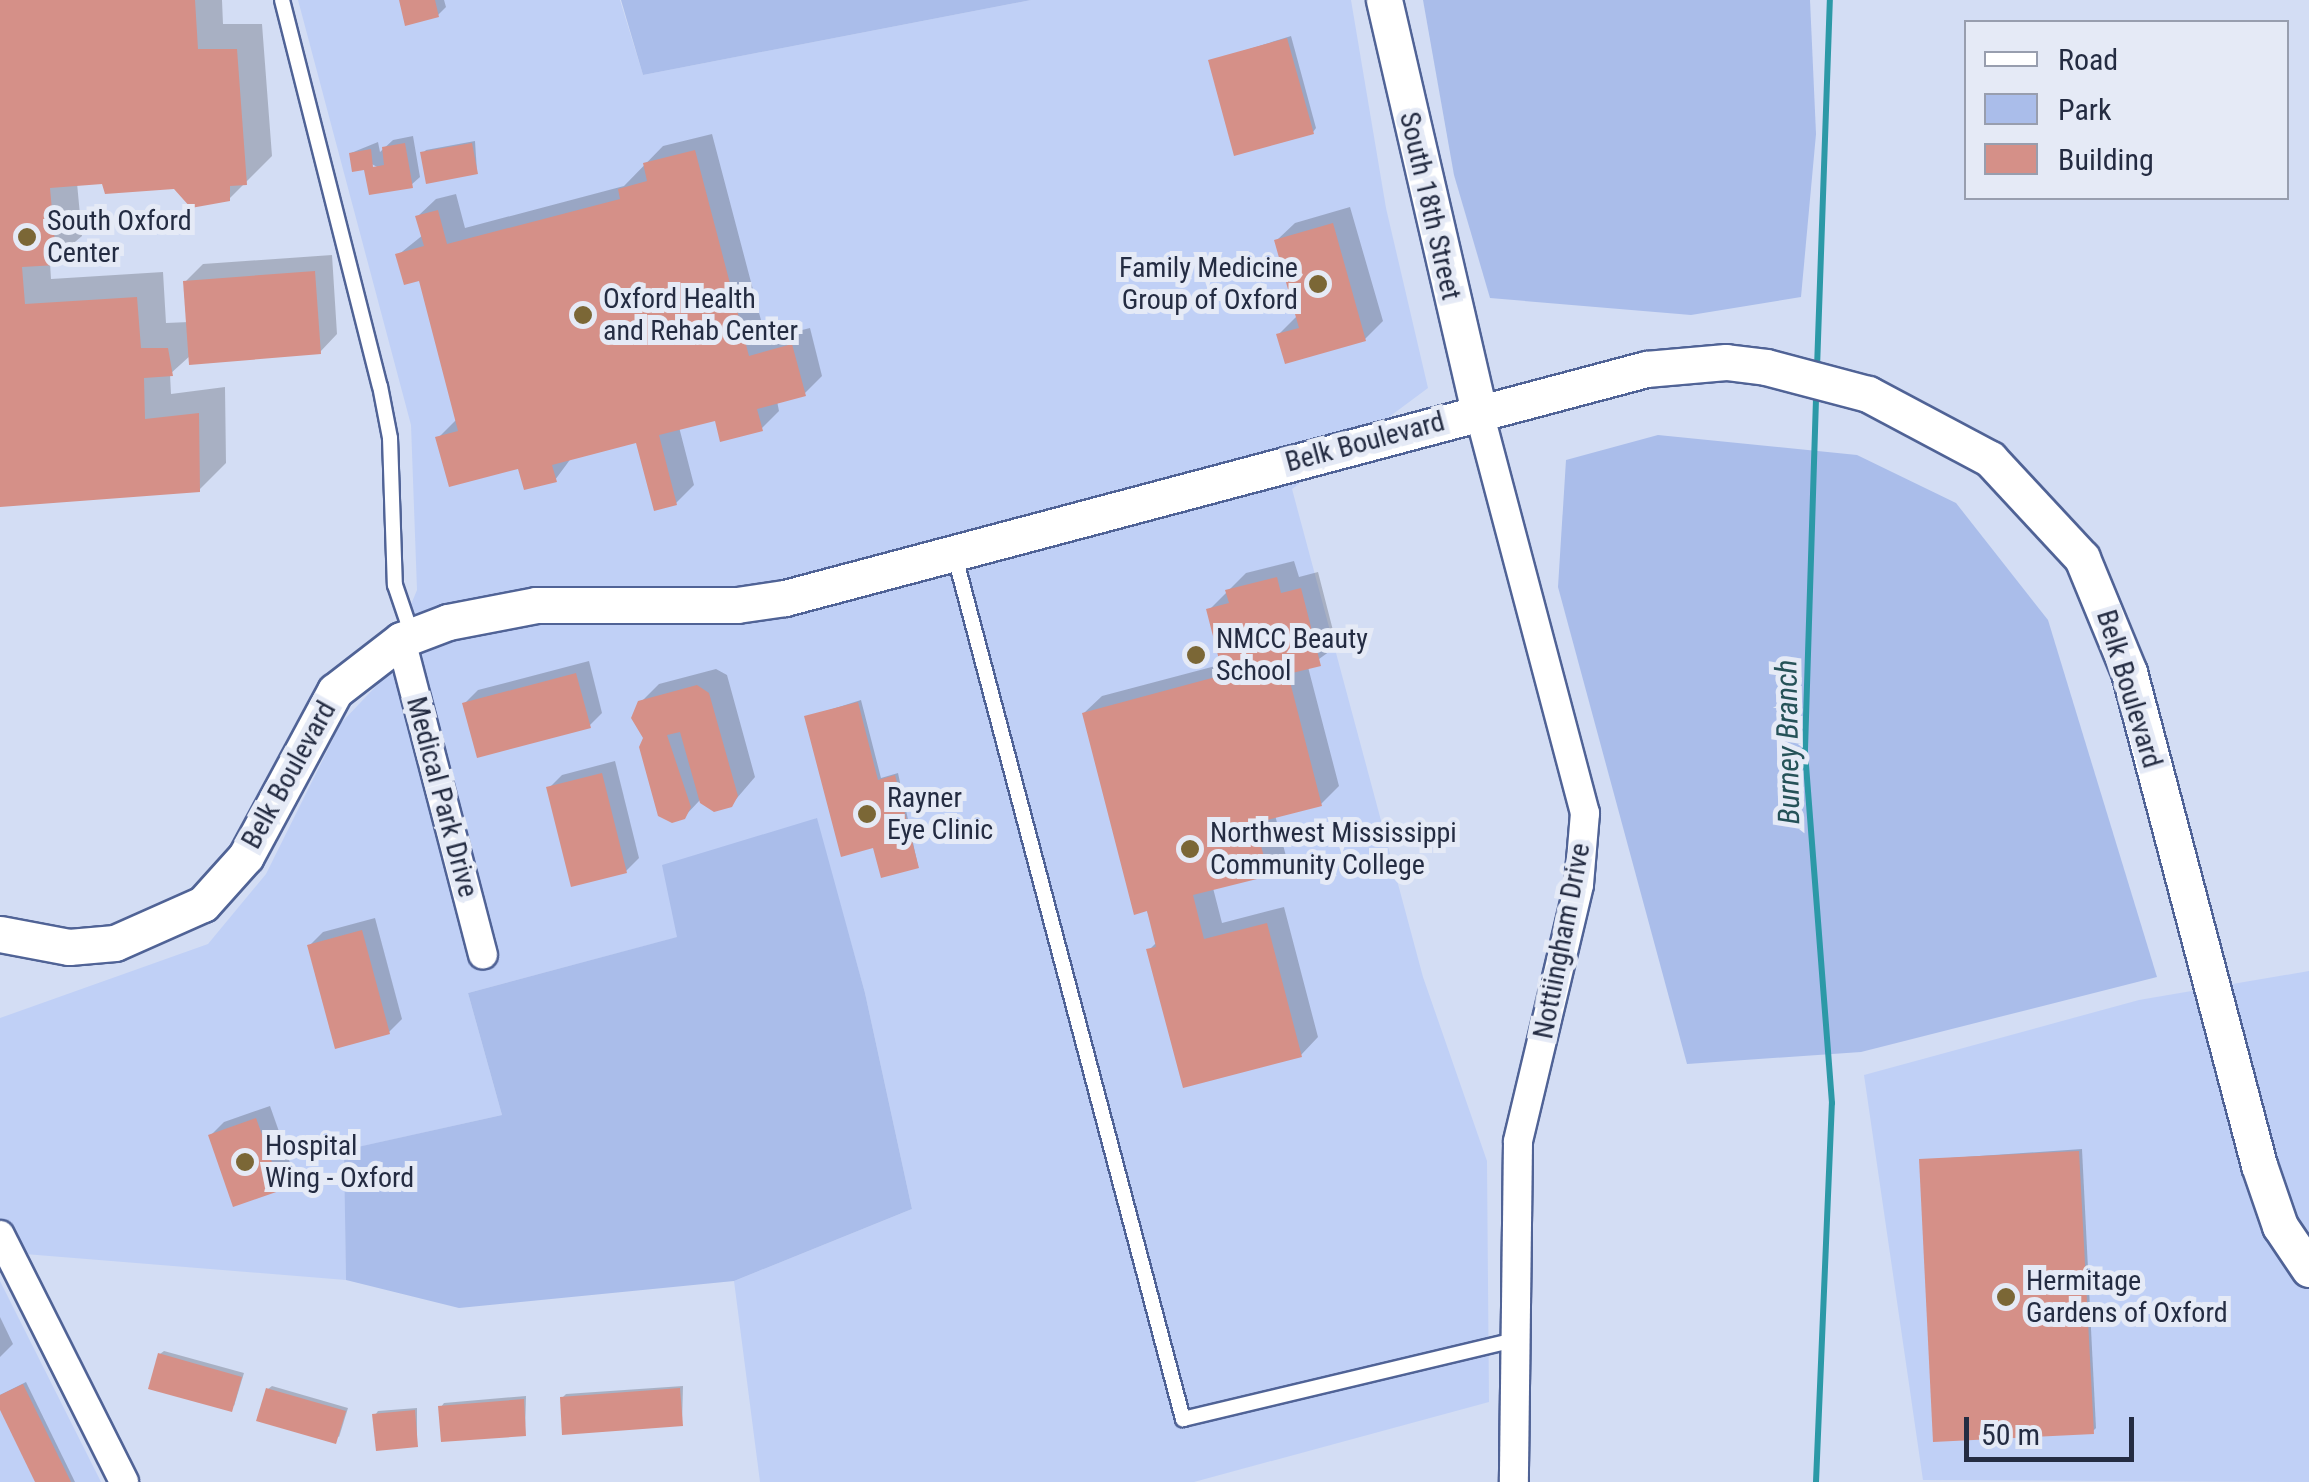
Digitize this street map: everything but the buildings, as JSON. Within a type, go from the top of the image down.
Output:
[{"type":"street","name":"South 18th Street","points":[[1384,0],[1478,412]]},
{"type":"street","name":"Belk Boulevard","points":[[0,934],[69,947],[115,942],[203,904],[246,856],[335,691],[407,638],[536,605],[738,605],[785,598],[1646,369],[1726,362],[1766,367],[1868,394],[1990,459],[2082,558],[2128,672],[2258,1166],[2280,1226],[2309,1269]]},
{"type":"street","name":"Nottiingham Drive","points":[[1478,412],[1585,812],[1579,885],[1518,1142],[1511,1340],[1514,1482]]},
{"type":"street","name":"Medical Park Drive","points":[[407,638],[483,955]]},
{"type":"street","points":[[0,1236],[124,1482]]},
{"type":"lane","points":[[282,0],[380,386],[390,438],[395,585],[407,638]]},
{"type":"lane","points":[[954,552],[1183,1419],[1511,1340]]},
{"type":"shaded area","points":[[298,0],[620,0],[643,75],[1031,0],[1351,0],[1386,208],[1428,388],[1292,489],[1423,977],[1487,1161],[1489,1402],[1194,1482],[760,1482],[734,1281],[912,1209],[865,993],[816,818],[678,937],[468,993],[502,1115],[345,1150],[346,1280],[0,1252],[0,1018],[208,944],[266,874],[341,723],[378,684],[417,590],[411,425]]},
{"type":"shaded area","points":[[2309,971],[2309,1482],[1923,1480],[1864,1075],[2139,1000]]},
{"type":"shaded area","points":[[0,1281],[101,1482],[0,1482]]},
{"type":"green space","points":[[621,0],[1031,0],[643,75]]},
{"type":"green space","points":[[1423,0],[1810,0],[1816,134],[1801,297],[1691,315],[1490,298],[1454,175]]},
{"type":"green space","points":[[1658,435],[1857,455],[1956,503],[2048,620],[2157,977],[1861,1052],[1687,1064],[1558,587],[1566,460]]},
{"type":"green space","points":[[817,818],[865,993],[912,1209],[734,1281],[459,1308],[346,1280],[344,1150],[502,1115],[468,993],[677,937],[662,865]]},
{"type":"waterway","name":"Burney Branch","points":[[1817,368],[1830,0]]},
{"type":"waterway","name":"Burney Branch","points":[[1816,391],[1805,749],[1832,1103],[1816,1482]]},
{"type":"place","name":"South Oxford Center","points":[[27,237]]},
{"type":"place","name":"Family Medicine Group of Oxford","points":[[1318,284]]},
{"type":"place","name":"Oxford Health and Rehab Center","points":[[583,315]]},
{"type":"place","name":"NMCC Beauty School","points":[[1196,655]]},
{"type":"place","name":"Rayner Eye Clinic","points":[[867,814]]},
{"type":"place","name":"Northwest Mississippi Community College","points":[[1190,849]]},
{"type":"place","name":"Hospital Wing - Oxford","points":[[245,1162]]},
{"type":"place","name":"Hermitage Gardens of Oxford","points":[[2006,1297]]}]
